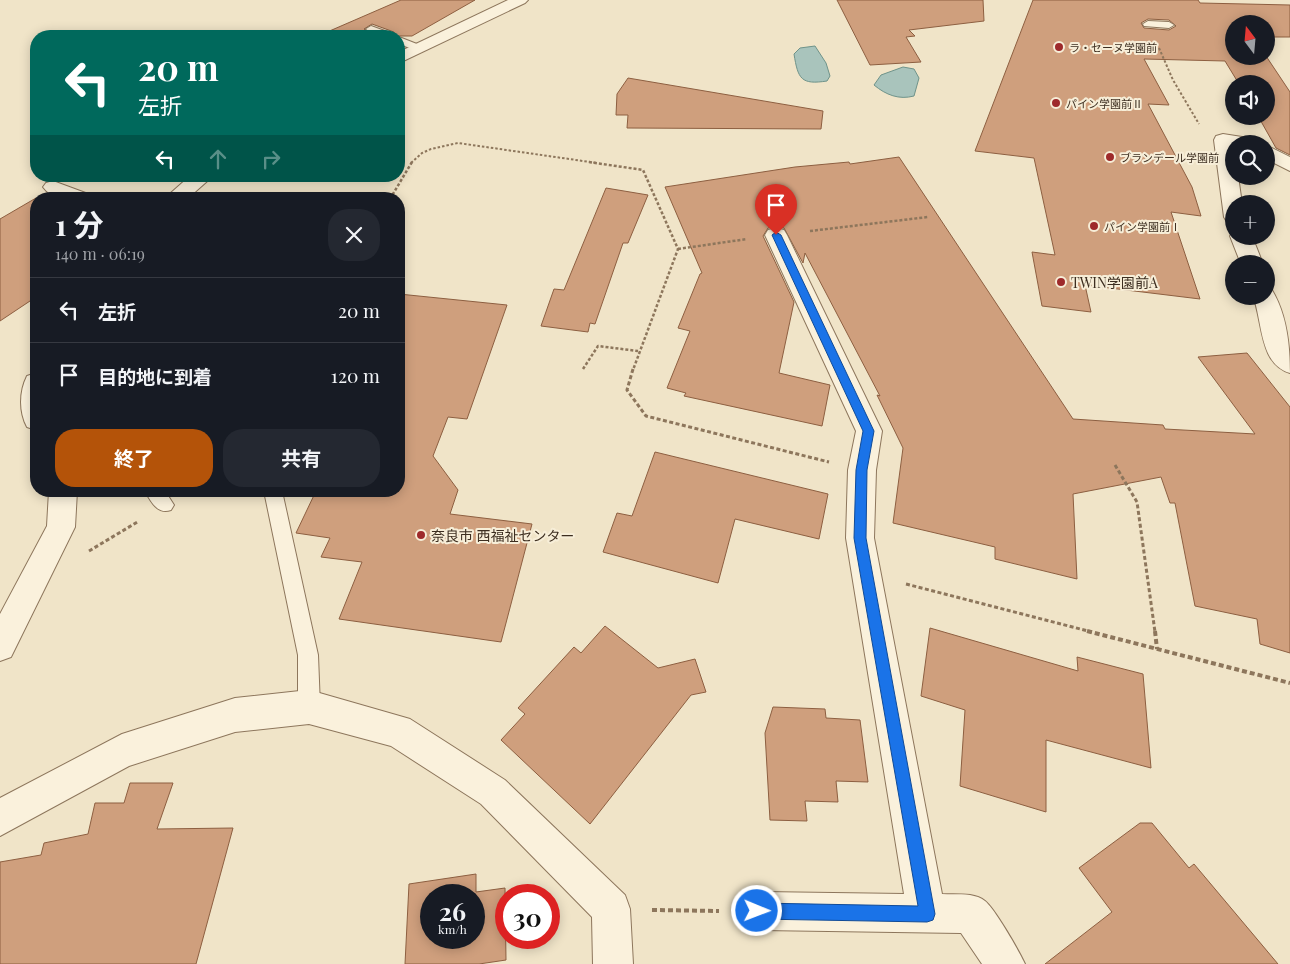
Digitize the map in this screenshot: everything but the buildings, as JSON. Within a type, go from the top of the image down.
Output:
[{"type":"street","points":[[405,55],[520,0]]},
{"type":"street","points":[[1223,140],[1231,195]]},
{"type":"street","points":[[1275,156],[1290,165]]},
{"type":"street","points":[[181,192],[190,182]]},
{"type":"street","points":[[53,187],[66,192]]},
{"type":"street","points":[[776,235],[869,431],[862,470],[860,538],[927,914]]},
{"type":"street","points":[[1268,305],[1278,351],[1290,364]]},
{"type":"street","points":[[0,646],[33,586],[61,527],[63,497]]},
{"type":"street","points":[[0,818],[122,751],[235,715],[309,707],[398,731],[493,792],[611,910],[613,964]]},
{"type":"street","points":[[757,911],[971,914],[1005,964]]},
{"type":"lane","points":[[1148,24],[1169,26]]},
{"type":"lane","points":[[405,43],[418,48]]},
{"type":"lane","points":[[274,497],[308,655],[309,707]]},
{"type":"path","points":[[1148,24],[1197,124],[1223,140]]},
{"type":"path","points":[[405,172],[414,156],[433,145],[458,143],[643,170],[678,249],[638,351],[627,390],[646,416],[862,470]]},
{"type":"path","points":[[583,369],[598,346],[638,351]]},
{"type":"path","points":[[1115,465],[1137,502],[1157,649]]},
{"type":"path","points":[[33,586],[159,498]]},
{"type":"path","points":[[866,574],[1290,683]]},
{"type":"path","points":[[611,910],[757,911]]},
{"type":"water","points":[[815,46],[826,63],[830,76],[827,81],[806,81],[799,75],[794,54],[800,48]]},
{"type":"water","points":[[903,67],[914,69],[919,78],[914,96],[893,96],[883,92],[874,85],[881,75]]},
{"type":"place","name":"ラ・セーヌ学園前","points":[[1059,47]]},
{"type":"place","name":"パイン学園前Ⅱ","points":[[1056,103]]},
{"type":"place","name":"ブランデール学園前","points":[[1110,157]]},
{"type":"place","name":"パイン学園前Ⅰ","points":[[1094,226]]},
{"type":"place","name":"TWIN学園前A","points":[[1061,282]]},
{"type":"place","name":"奈良市 西福祉センター","points":[[421,535]]},
{"type":"route","points":[[757,911],[927,914],[860,538],[862,470],[869,431],[776,235]]}]
